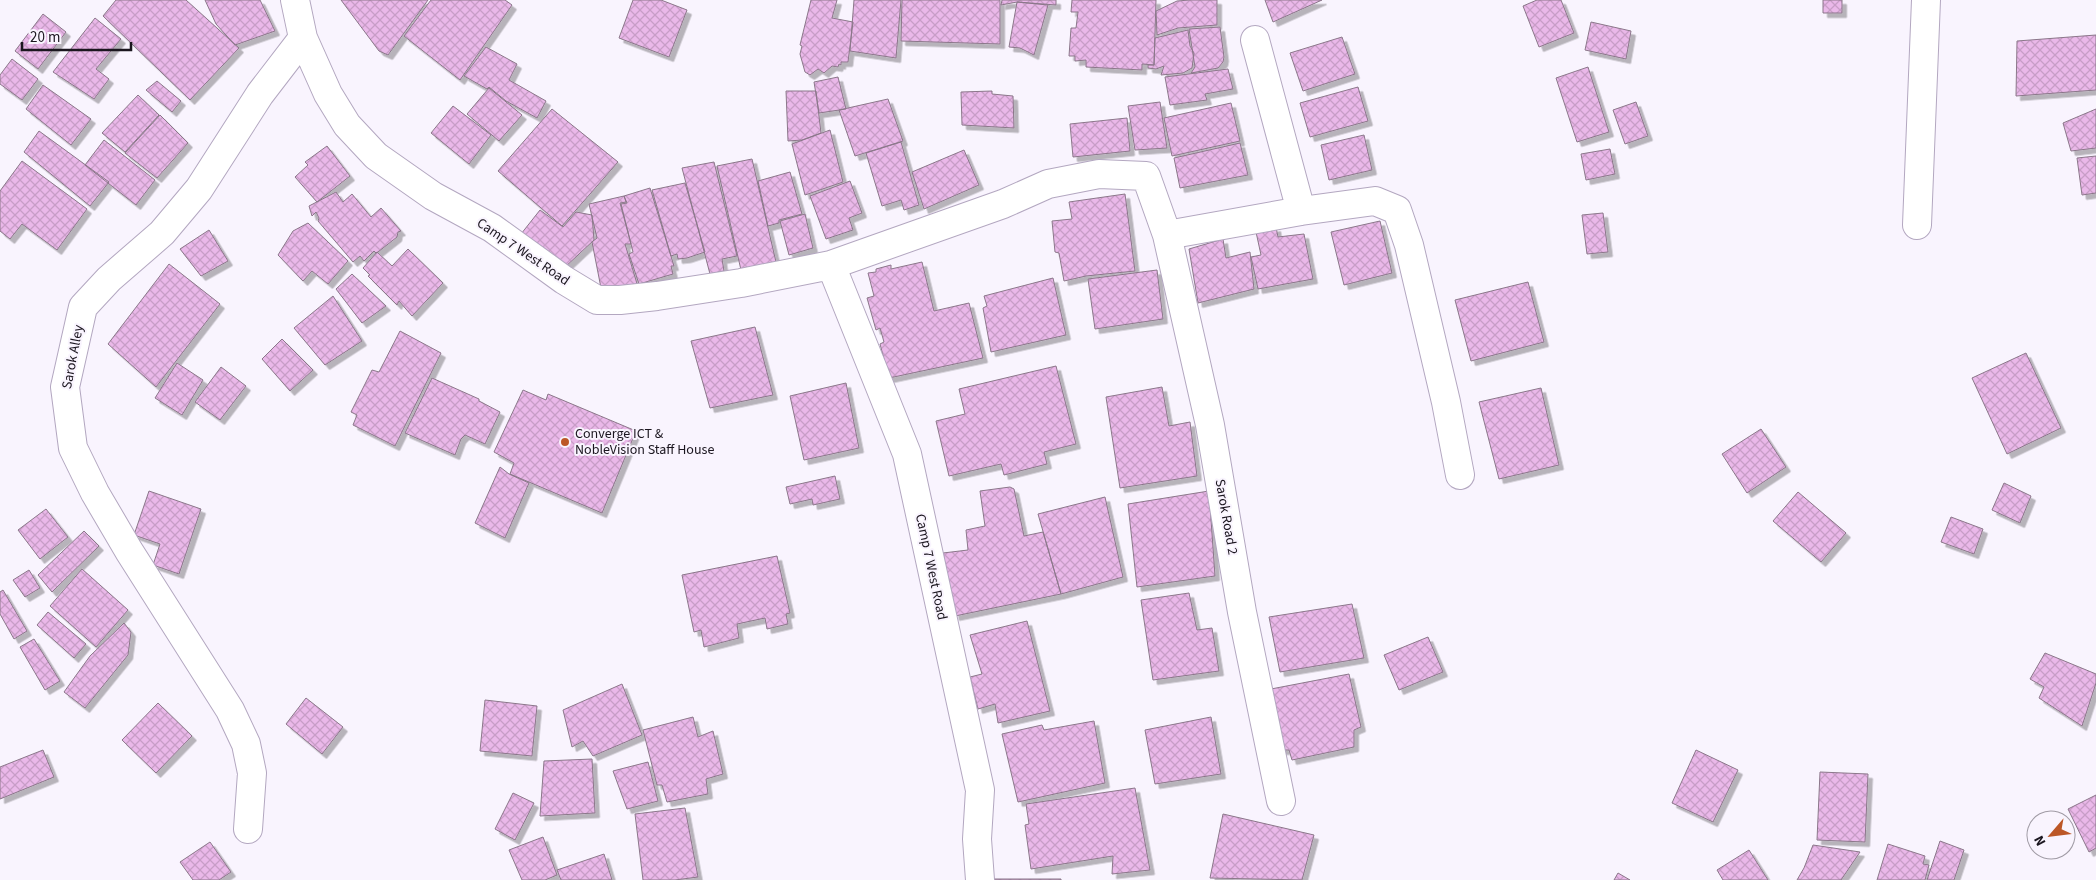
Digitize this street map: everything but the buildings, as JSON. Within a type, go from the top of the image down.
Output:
[{"type":"street","name":"Camp 7 West Road","points":[[294,0],[303,38],[328,94],[348,125],[376,156],[433,196],[492,228],[564,280],[597,300],[620,300],[657,296],[831,265],[1003,204],[1048,184],[1099,174],[1146,176],[1167,235]]},
{"type":"street","points":[[1917,225],[1926,0]]},
{"type":"street","name":"Sarok Alley","points":[[248,829],[252,773],[246,744],[230,710],[129,552],[95,493],[73,448],[65,387],[83,307],[109,280],[162,233],[193,196],[260,94],[303,38]]},
{"type":"street","points":[[1255,40],[1301,211]]},
{"type":"street","points":[[1167,235],[1301,211],[1375,201],[1397,210],[1409,245],[1446,402],[1460,476]]},
{"type":"street","name":"Sarok Road 2","points":[[1167,235],[1210,425],[1242,612],[1281,800]]},
{"type":"street","name":"Camp 7 West Road","points":[[831,265],[907,454],[980,790],[977,839],[980,880]]},
{"type":"place","name":"Converge ICT & NobleVision Staff House","points":[[565,442]]}]
